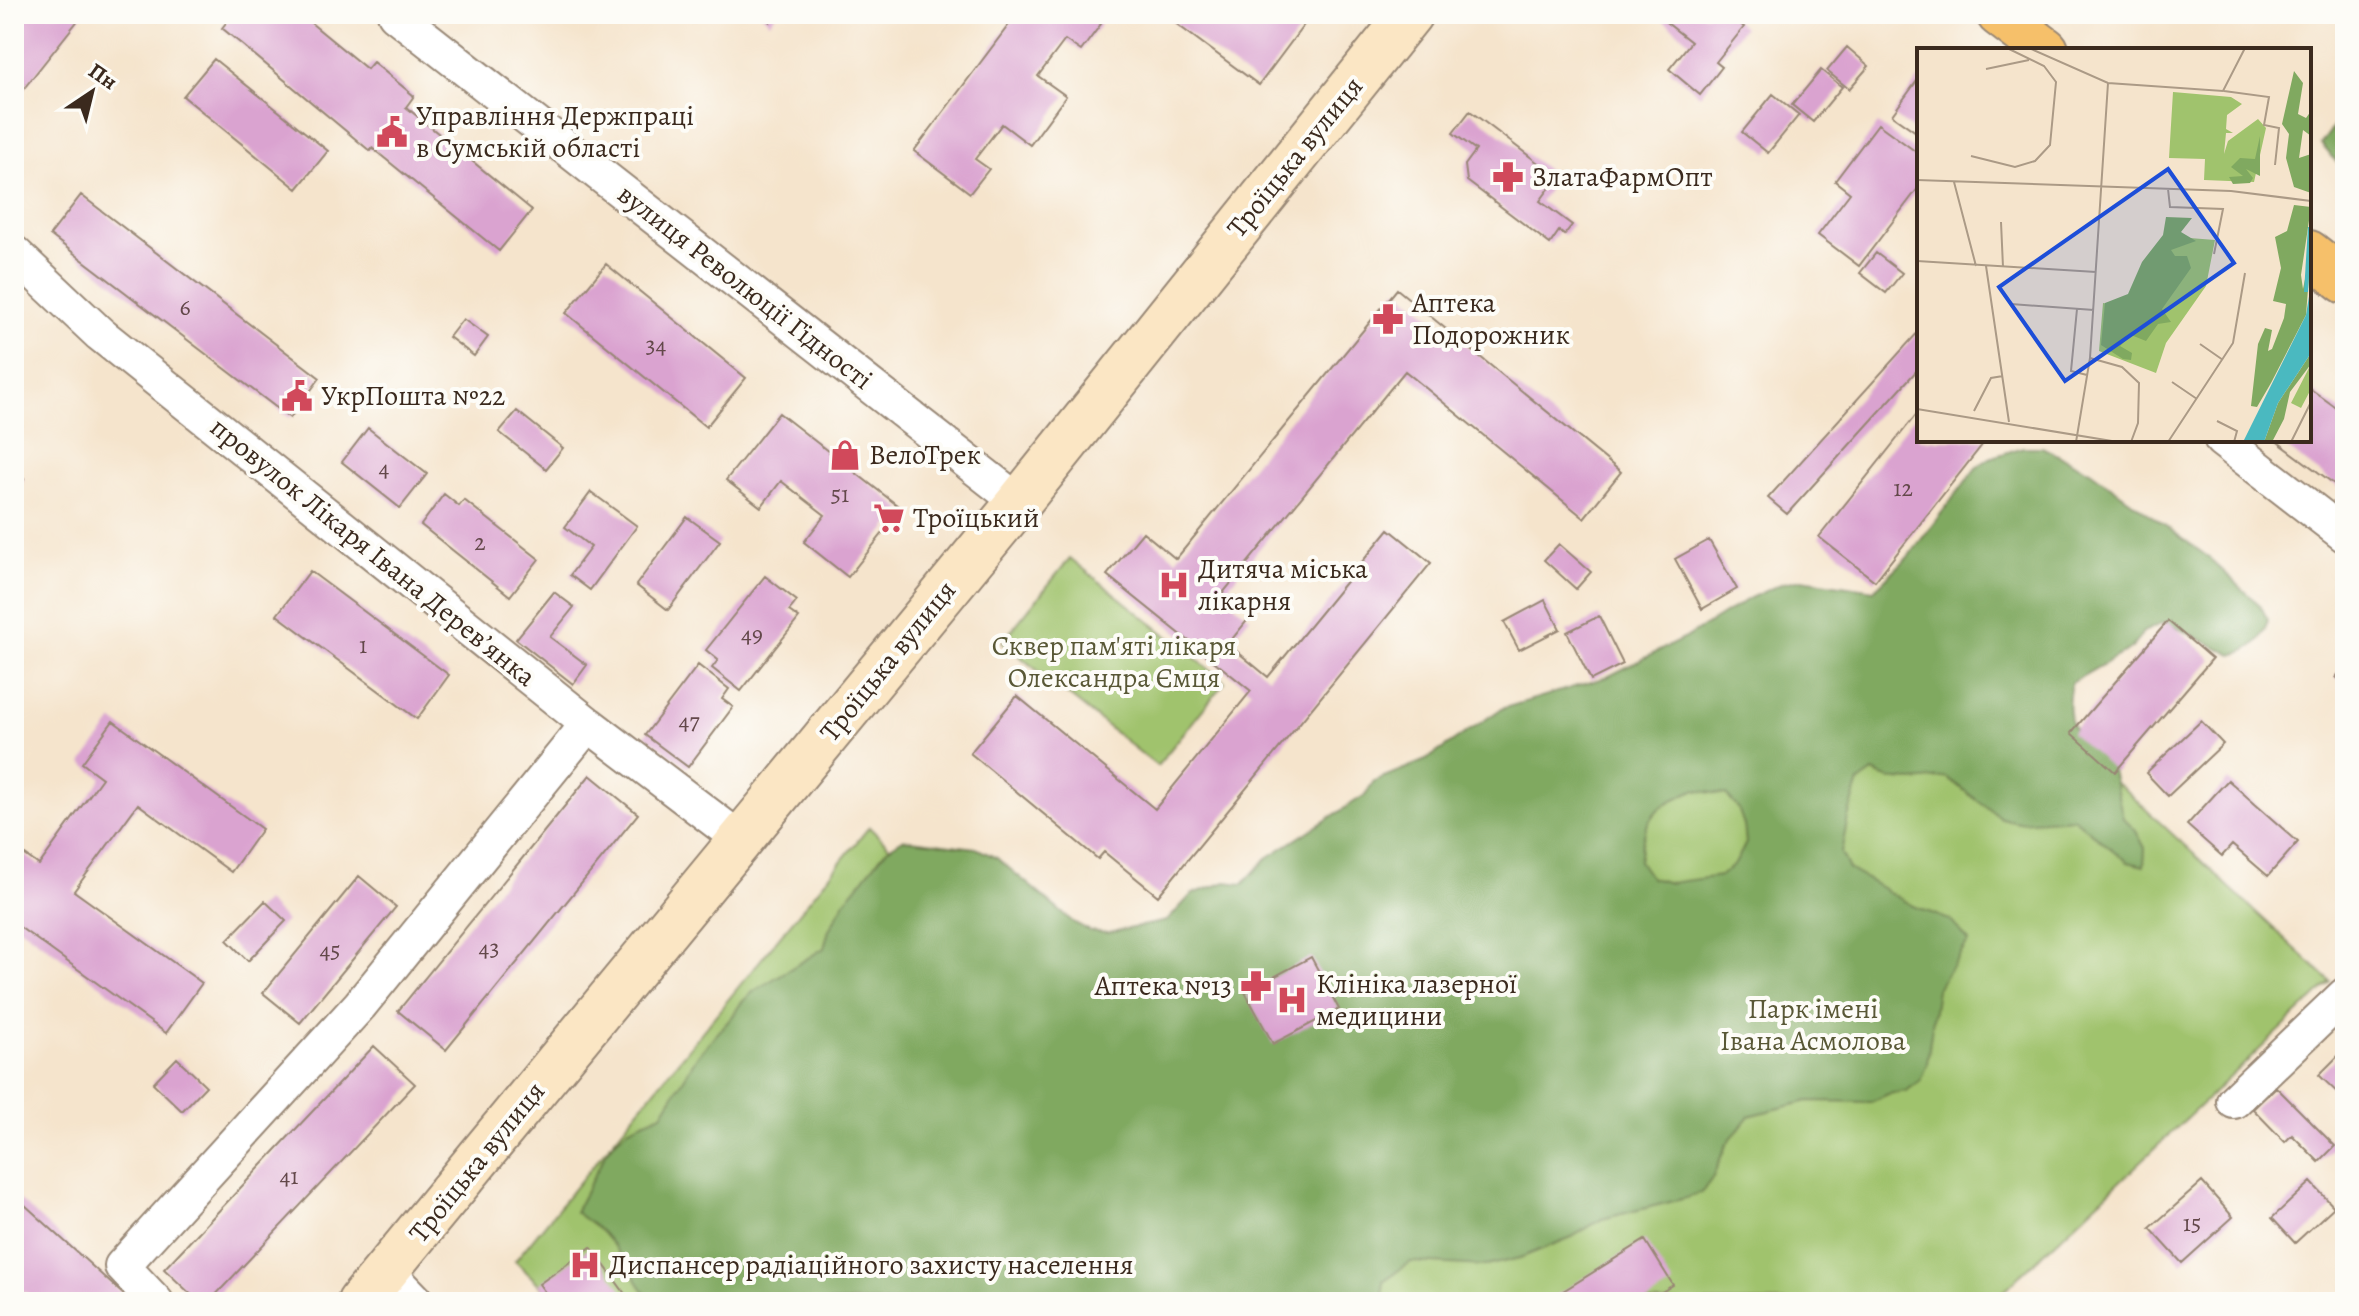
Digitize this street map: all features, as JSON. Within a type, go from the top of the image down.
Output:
[{"type":"main road","name":"Троїцька вулиця","points":[[374,1286],[1019,502],[1410,14]]},
{"type":"main road","points":[[1999,14],[2043,48]]},
{"type":"main road","points":[[2311,255],[2345,281]]},
{"type":"street","name":"вулиця Революції Гідності","points":[[395,14],[1019,502]]},
{"type":"street","name":"провулок Лікаря Івана Деревʼянка","points":[[14,253],[100,334],[588,724],[741,840]]},
{"type":"street","points":[[2225,442],[2345,535]]},
{"type":"street","points":[[156,1302],[122,1266],[360,1005],[588,724]]},
{"type":"street","points":[[2234,1101],[2345,995]]},
{"type":"street","points":[[374,1286],[417,1302]]},
{"type":"green space","points":[[2340,118],[2345,122],[2345,172],[2321,144]]},
{"type":"green space","name":"Парк імені Івана Асмолова","points":[[2023,447],[2042,447],[2090,471],[2208,557],[2260,605],[2268,620],[2256,643],[2233,655],[2165,622],[2143,632],[2133,647],[2071,683],[2070,720],[2087,742],[2109,757],[2123,818],[2136,831],[2145,848],[2144,866],[2128,862],[2073,818],[2018,822],[2001,818],[1946,777],[1900,780],[1873,772],[1859,782],[1841,853],[1849,869],[1913,906],[1950,920],[1969,941],[1937,988],[1927,1063],[1920,1081],[1906,1091],[1888,1094],[1871,1102],[1808,1101],[1749,1116],[1726,1145],[1713,1177],[1702,1192],[1602,1219],[1572,1237],[1520,1258],[1486,1266],[1411,1262],[1383,1281],[1384,1302],[651,1302],[614,1246],[602,1232],[575,1212],[616,1140],[629,1128],[662,1114],[698,1055],[754,991],[824,948],[829,930],[845,901],[887,849],[903,839],[976,848],[997,858],[1073,922],[1090,931],[1107,933],[1167,921],[1192,894],[1226,882],[1243,884],[1267,858],[1365,795],[1374,781],[1426,760],[1501,709],[1607,677],[1687,637],[1750,598],[1783,583],[1802,579],[1874,590],[1907,558],[1976,468],[1990,458]],"holes":[[[1694,790],[1726,795],[1738,808],[1744,825],[1746,843],[1735,864],[1720,876],[1670,883],[1651,878],[1639,861],[1644,833],[1653,815],[1668,803]]]},
{"type":"green space","name":"Сквер пам'яті лікаря Олександра Ємця","points":[[1070,558],[1225,682],[1157,766],[1002,642]]},
{"type":"green space","name":"Парк імені Івана Асмолова","points":[[1996,706],[2123,788],[2331,982],[1992,1302],[552,1302],[539,1284],[515,1261],[869,827],[1069,1019],[1643,784]]},
{"type":"building","points":[[14,14],[83,14],[14,101]]},
{"type":"building","name":"Управління Держпраці в Сумській області","points":[[233,14],[300,14],[367,69],[373,62],[414,96],[406,107],[532,210],[499,251],[372,148],[370,151],[222,28]]},
{"type":"building","points":[[761,14],[776,14],[770,22]]},
{"type":"building","points":[[1017,14],[1088,14],[1101,24],[1081,51],[1065,40],[1038,76],[1066,96],[1030,145],[1002,124],[975,159],[989,169],[970,193],[914,151]]},
{"type":"building","points":[[1163,14],[1312,14],[1259,85]]},
{"type":"building","points":[[1666,14],[1728,14],[1744,27],[1716,62],[1722,67],[1700,95],[1669,69],[1691,42],[1662,19]]},
{"type":"building","points":[[1847,47],[1869,66],[1849,89],[1827,71]]},
{"type":"building","points":[[214,59],[328,151],[297,189],[183,96]]},
{"type":"building","points":[[1821,70],[1842,87],[1813,122],[1792,105]]},
{"type":"building","points":[[1917,81],[1917,133],[1892,115]]},
{"type":"building","points":[[1773,94],[1799,115],[1768,153],[1742,132]]},
{"type":"building","name":"ЗлатаФармОпт","points":[[1470,111],[1550,172],[1551,186],[1540,201],[1572,225],[1564,235],[1559,231],[1550,244],[1467,181],[1465,165],[1476,150],[1453,133]]},
{"type":"building","points":[[1878,124],[1917,153],[1917,190],[1859,266],[1818,235],[1850,193],[1835,181]]},
{"type":"building","points":[[81,195],[320,378],[290,418],[50,235]]},
{"type":"building","points":[[1876,253],[1902,273],[1886,293],[1860,273]]},
{"type":"building","points":[[606,264],[746,378],[706,427],[566,313]]},
{"type":"building","name":"Дитяча міська лікарня","points":[[1397,289],[1621,472],[1584,518],[1405,371],[1222,594],[1250,617],[1228,644],[1268,677],[1389,529],[1431,563],[1158,896],[1104,852],[1098,859],[970,753],[1017,696],[1155,809],[1251,691],[1107,575],[1143,532],[1176,559]]},
{"type":"building","points":[[463,319],[488,337],[474,356],[449,337]]},
{"type":"building","points":[[1917,333],[1917,370],[1787,514],[1768,498]]},
{"type":"building","points":[[2311,389],[2345,414],[2345,492],[2278,442],[2311,442]]},
{"type":"building","points":[[517,411],[563,448],[546,469],[499,432]]},
{"type":"building","points":[[779,413],[902,509],[848,577],[804,542],[825,515],[781,481],[761,507],[726,480]]},
{"type":"building","points":[[1917,414],[1917,442],[1984,442],[1875,581],[1819,537]]},
{"type":"building","points":[[368,428],[427,474],[400,508],[342,462]]},
{"type":"building","points":[[14,475],[24,479],[14,502]]},
{"type":"building","points":[[591,492],[637,526],[590,590],[570,575],[591,547],[565,527]]},
{"type":"building","points":[[444,494],[459,506],[464,500],[539,559],[510,596],[421,525]]},
{"type":"building","points":[[687,517],[720,541],[668,610],[636,585]]},
{"type":"building","points":[[1709,540],[1737,589],[1702,609],[1675,559]]},
{"type":"building","points":[[1559,544],[1591,572],[1576,589],[1544,560]]},
{"type":"building","points":[[310,571],[449,675],[417,719],[277,615]]},
{"type":"building","points":[[765,576],[797,601],[789,611],[799,618],[741,691],[712,668],[718,660],[706,650]]},
{"type":"building","points":[[554,592],[574,607],[550,637],[587,665],[573,684],[516,639]]},
{"type":"building","points":[[1545,600],[1560,629],[1519,650],[1504,622]]},
{"type":"building","points":[[1599,616],[1623,664],[1591,680],[1567,632]]},
{"type":"building","points":[[2168,621],[2212,659],[2115,772],[2071,733]]},
{"type":"building","points":[[698,665],[729,689],[722,699],[733,707],[688,767],[645,735]]},
{"type":"building","points":[[2345,666],[2345,685],[2336,677]]},
{"type":"building","points":[[113,721],[262,829],[231,872],[138,804],[74,891],[202,983],[166,1033],[14,923],[14,847],[39,865],[102,778],[82,763]]},
{"type":"building","points":[[2201,721],[2223,744],[2168,796],[2146,773]]},
{"type":"building","points":[[590,775],[638,814],[446,1050],[398,1011]]},
{"type":"building","points":[[2228,780],[2298,842],[2268,876],[2232,845],[2222,856],[2187,825]]},
{"type":"building","points":[[359,876],[396,907],[300,1023],[263,993]]},
{"type":"building","points":[[265,901],[286,921],[248,961],[227,940]]},
{"type":"building","name":"Клініка лазерної медицини","points":[[1311,957],[1339,1009],[1273,1044],[1245,992]]},
{"type":"building","points":[[374,1046],[415,1084],[209,1302],[199,1302],[164,1269]]},
{"type":"building","points":[[2342,1052],[2345,1055],[2345,1100],[2319,1075]]},
{"type":"building","points":[[177,1058],[206,1086],[182,1111],[153,1083]]},
{"type":"building","points":[[2276,1087],[2335,1146],[2319,1162],[2292,1135],[2285,1142],[2253,1109]]},
{"type":"building","points":[[2202,1182],[2233,1217],[2182,1263],[2150,1228]]},
{"type":"building","points":[[2311,1182],[2334,1207],[2295,1243],[2272,1218]]},
{"type":"building","points":[[14,1195],[126,1297],[121,1302],[37,1302],[24,1291],[14,1302]]},
{"type":"building","points":[[1645,1240],[1673,1285],[1646,1302],[1559,1302],[1555,1296]]},
{"type":"building","name":"Диспансер радіаційного захисту населення","points":[[591,1247],[631,1302],[552,1302],[539,1284]]},
{"type":"place","name":"Управління Держпраці в Сумській області","points":[[392,132]]},
{"type":"place","name":"ЗлатаФармОпт","points":[[1508,177]]},
{"type":"place","name":"Аптека Подорожник","points":[[1388,319]]},
{"type":"place","name":"УкрПошта №22","points":[[297,396]]},
{"type":"place","name":"ВелоТрек","points":[[845,455]]},
{"type":"place","name":"Троїцький","points":[[889,518]]},
{"type":"place","name":"Дитяча міська лікарня","points":[[1174,585]]},
{"type":"place","name":"Аптека №13","points":[[1256,986]]},
{"type":"place","name":"Клініка лазерної медицини","points":[[1292,1000]]},
{"type":"place","name":"Диспансер радіаційного захисту населення","points":[[585,1265]]}]
